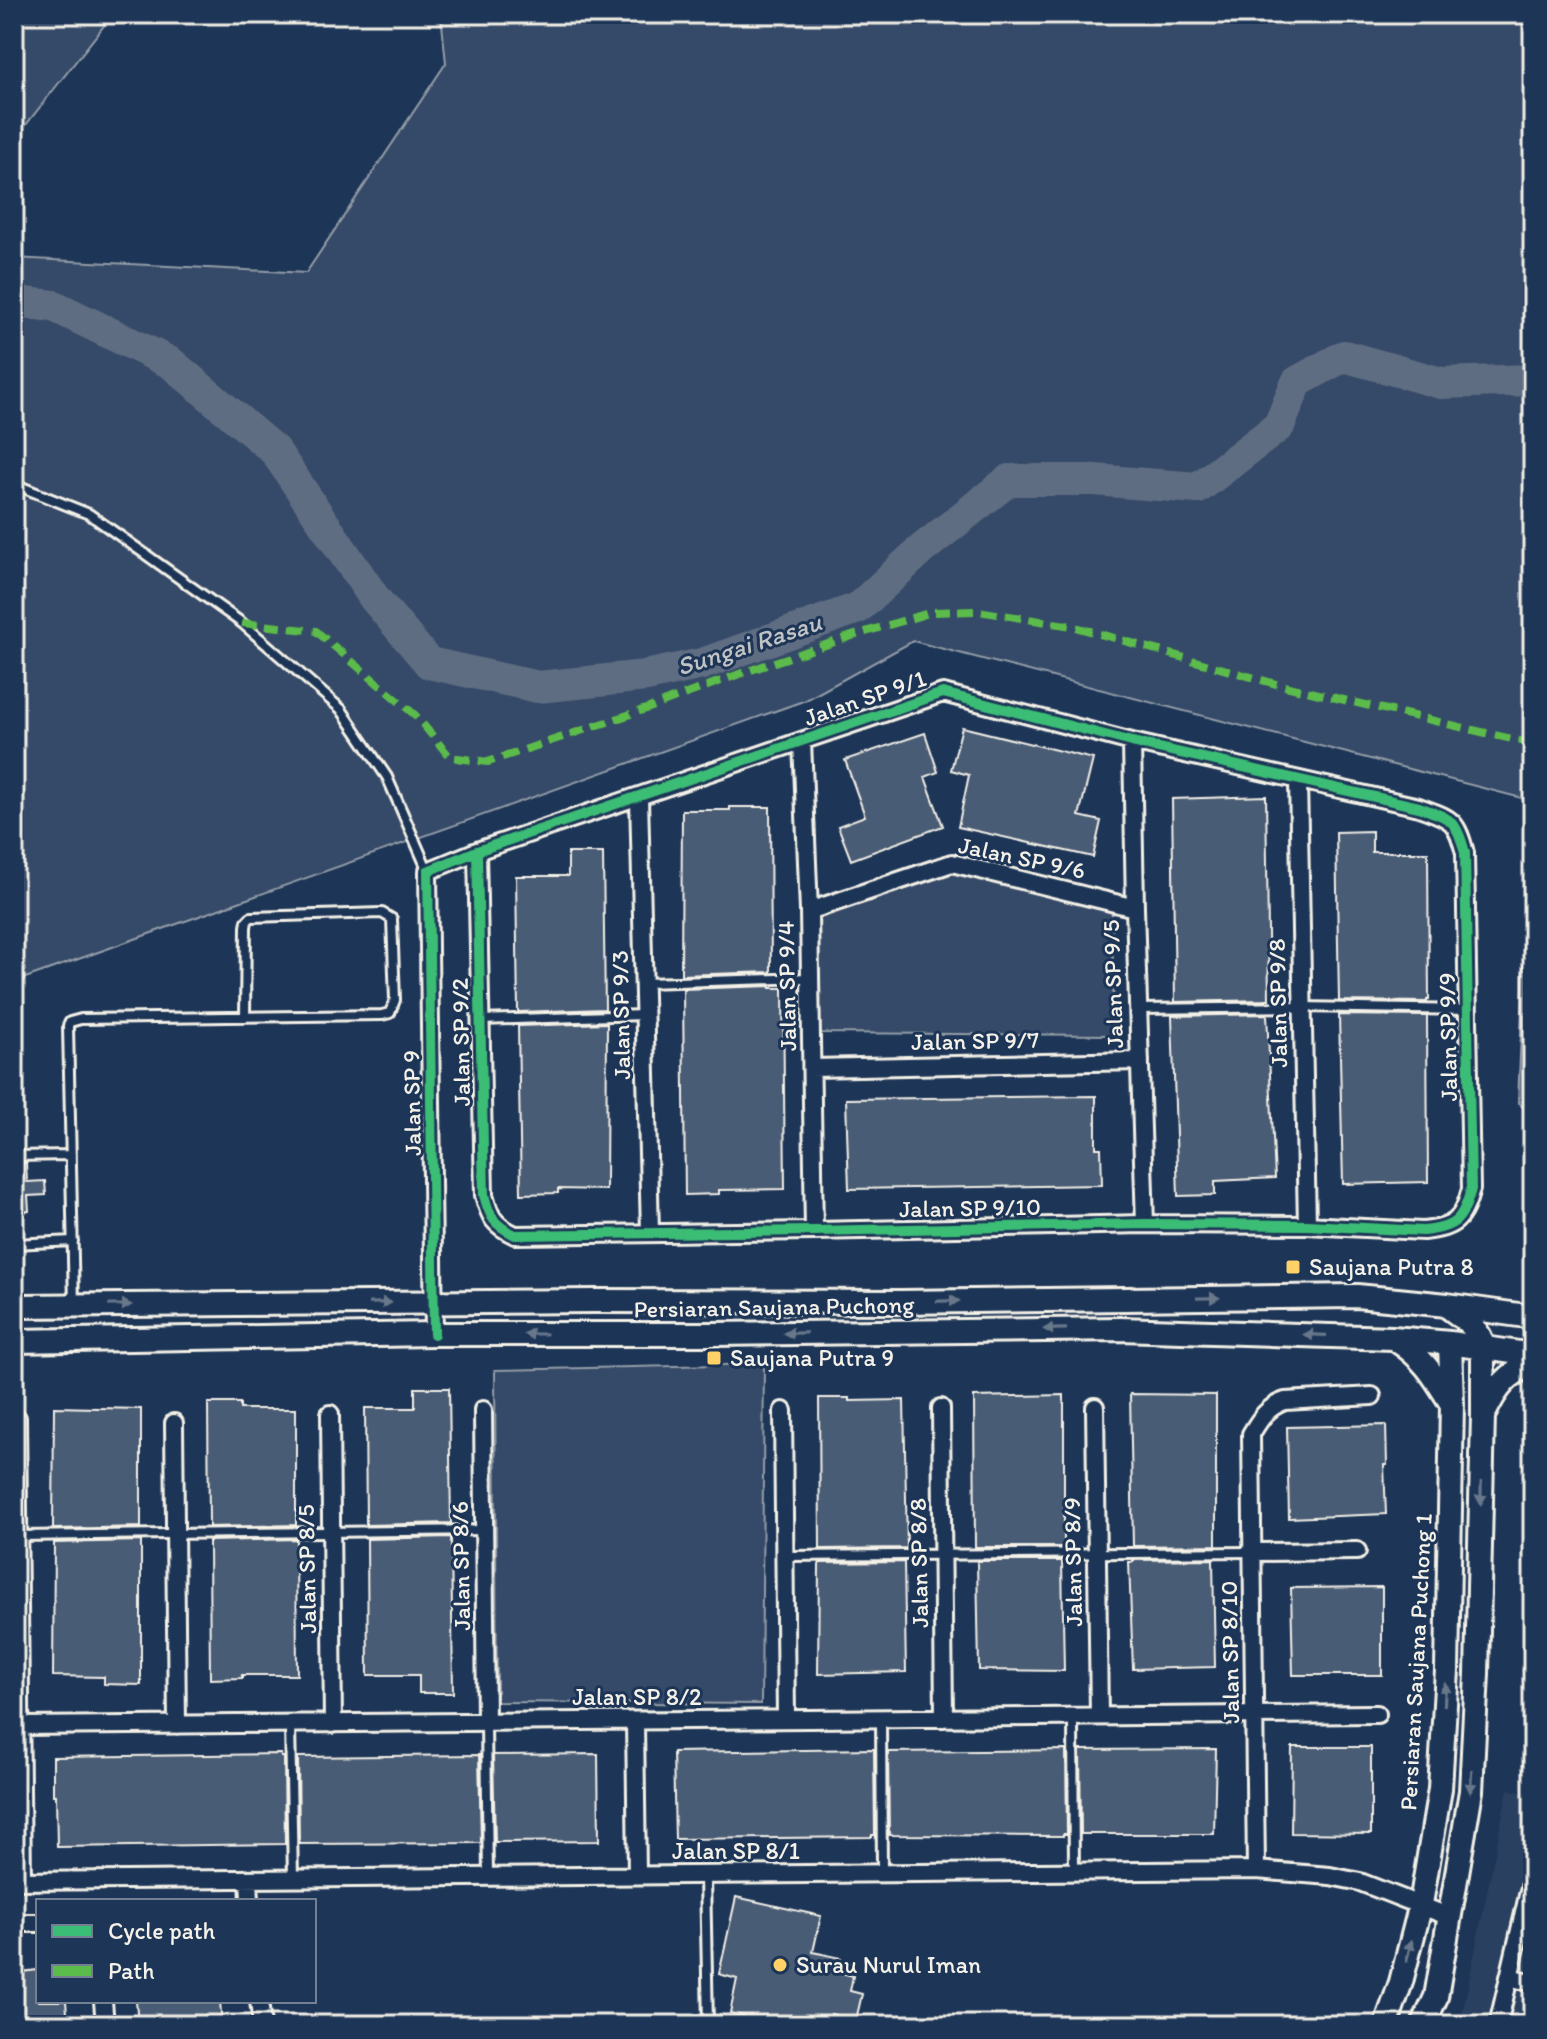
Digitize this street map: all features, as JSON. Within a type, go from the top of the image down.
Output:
[{"type":"street","name":"Jalan SP 9/1","points":[[428,871],[477,851],[943,693],[1132,742],[1419,807],[1447,818],[1460,831]]},
{"type":"street","name":"Jalan SP 9/4","points":[[802,741],[809,911],[814,1231]]},
{"type":"street","name":"Jalan SP 9/5","points":[[1132,742],[1145,1224]]},
{"type":"street","name":"Jalan SP 9/8","points":[[1298,781],[1307,1225]]},
{"type":"street","name":"Jalan SP 9/3","points":[[639,798],[650,1232]]},
{"type":"street","name":"Jalan SP 9/9","points":[[1442,1229],[1458,1221],[1467,1206],[1471,1189],[1465,853],[1460,831]]},
{"type":"street","name":"Jalan SP 9/2","points":[[477,851],[484,1195],[489,1213],[499,1227]]},
{"type":"street","name":"Jalan SP 9/6","points":[[809,911],[952,863],[1135,908]]},
{"type":"street","name":"Jalan SP 9","points":[[428,871],[434,1334]]},
{"type":"street","name":"Jalan SP 9/7","points":[[812,1068],[1140,1061]]},
{"type":"street","name":"Jalan SP 9/10","points":[[499,1227],[515,1235],[1145,1224],[1442,1229]]},
{"type":"street","name":"Persiaran Saujana Puchong","points":[[14,1306],[901,1302],[1357,1296],[1524,1316]]},
{"type":"street","points":[[1423,2025],[1436,1997],[1471,1791],[1477,1674],[1483,1347],[1482,1339],[1471,1325],[1447,1305]]},
{"type":"street","points":[[1450,1343],[1458,1332],[1471,1325],[1494,1317],[1524,1316]]},
{"type":"street","name":"Persiaran Saujana Puchong","points":[[14,1341],[434,1334],[1120,1329],[1393,1338],[1533,1355]]},
{"type":"street","points":[[1393,1338],[1414,1352],[1452,1404]]},
{"type":"street","name":"Persiaran Saujana Puchong 1","points":[[1386,2025],[1401,1982],[1421,1904],[1441,1774],[1447,1670],[1452,1404],[1450,1343]]},
{"type":"street","points":[[1483,1415],[1495,1390],[1520,1368],[1533,1364]]},
{"type":"street","name":"Jalan SP 8/10","points":[[1256,1870],[1251,1434],[1273,1406],[1285,1401],[1372,1396]]},
{"type":"street","name":"Jalan SP 8/9","points":[[1095,1407],[1099,1716]]},
{"type":"street","name":"Jalan SP 8/8","points":[[941,1408],[944,1718]]},
{"type":"street","name":"Jalan SP 8/6","points":[[483,1410],[486,1722]]},
{"type":"street","points":[[783,1411],[786,1719]]},
{"type":"street","name":"Jalan SP 8/5","points":[[330,1414],[333,1724]]},
{"type":"street","points":[[17,1418],[18,1881]]},
{"type":"street","points":[[174,1423],[177,1725]]},
{"type":"street","points":[[1252,1552],[1357,1551]]},
{"type":"street","name":"Jalan SP 8/2","points":[[20,1726],[1377,1714]]},
{"type":"street","points":[[635,1721],[637,1875]]},
{"type":"street","name":"Jalan SP 8/1","points":[[18,1881],[1256,1870],[1330,1876],[1360,1882],[1450,1917]]},
{"type":"street","points":[[1498,2025],[1533,1874]]},
{"type":"street","points":[[249,1879],[250,1899]]},
{"type":"street","points":[[14,1923],[36,1923]]},
{"type":"street","points":[[1509,1977],[1533,1983]]},
{"type":"street","points":[[103,2003],[105,2025]]},
{"type":"street","points":[[259,2003],[262,2025]]},
{"type":"lane","points":[[14,484],[89,514],[242,623],[341,709],[387,777],[428,871]]},
{"type":"lane","points":[[74,1305],[70,1022],[81,1019],[245,1017],[382,1015],[390,1013],[395,1000],[392,919],[382,913],[251,917],[246,927],[245,1017]]},
{"type":"lane","points":[[645,983],[810,978]]},
{"type":"lane","points":[[1139,1009],[1302,1007],[1467,1010]]},
{"type":"lane","points":[[480,1020],[645,1015]]},
{"type":"lane","points":[[14,1156],[71,1155]]},
{"type":"lane","points":[[14,1244],[73,1241]]},
{"type":"lane","points":[[18,1536],[485,1530]]},
{"type":"lane","points":[[784,1556],[1252,1552]]},
{"type":"lane","points":[[1073,1717],[1074,1872]]},
{"type":"lane","points":[[881,1718],[882,1873]]},
{"type":"lane","points":[[486,1722],[488,1877]]},
{"type":"lane","points":[[290,1724],[293,1879]]},
{"type":"lane","points":[[705,1875],[708,2025]]},
{"type":"shaded area","points":[[14,14],[113,14],[14,140]]},
{"type":"shaded area","points":[[441,14],[1533,14],[1533,801],[913,641],[806,700],[14,982],[14,258],[306,273],[446,63]]},
{"type":"shaded area","points":[[946,869],[1112,909],[1114,1035],[813,1033],[813,914]]},
{"type":"shaded area","points":[[764,1364],[761,1704],[497,1702],[495,1370]]},
{"type":"shaded area","points":[[1508,1789],[1533,1795],[1533,2025],[1460,2025]]},
{"type":"water","points":[[1528,872],[1533,873],[1533,1119],[1518,1102]]},
{"type":"building","points":[[962,727],[1093,759],[1079,816],[1101,821],[1093,857],[958,827],[969,775],[951,770]]},
{"type":"building","points":[[925,733],[938,772],[925,777],[943,826],[851,860],[838,826],[865,816],[845,760]]},
{"type":"building","points":[[1266,796],[1269,999],[1175,1002],[1172,799]]},
{"type":"building","points":[[730,807],[770,807],[771,972],[681,975],[682,810],[730,810]]},
{"type":"building","points":[[1372,831],[1372,852],[1428,852],[1427,1002],[1339,1001],[1336,832]]},
{"type":"building","points":[[568,853],[603,853],[605,1009],[518,1012],[516,876],[568,876]]},
{"type":"building","points":[[783,988],[785,1189],[719,1190],[719,1194],[685,1195],[683,989]]},
{"type":"building","points":[[1267,1014],[1275,1178],[1215,1181],[1215,1195],[1178,1196],[1172,1016]]},
{"type":"building","points":[[1339,1015],[1427,1016],[1428,1182],[1343,1184]]},
{"type":"building","points":[[607,1023],[606,1190],[558,1189],[558,1193],[521,1194],[518,1026]]},
{"type":"building","points":[[1096,1096],[1096,1148],[1101,1148],[1102,1185],[849,1189],[846,1099]]},
{"type":"building","points":[[14,1163],[26,1163],[27,1182],[45,1181],[46,1195],[28,1196],[29,1211],[14,1212]]},
{"type":"building","points":[[415,1388],[449,1388],[451,1523],[366,1525],[365,1408],[415,1408]]},
{"type":"building","points":[[1130,1394],[1216,1395],[1216,1545],[1133,1546]]},
{"type":"building","points":[[1064,1395],[1064,1547],[975,1547],[974,1397]]},
{"type":"building","points":[[819,1398],[904,1400],[907,1548],[820,1549]]},
{"type":"building","points":[[208,1403],[240,1403],[240,1409],[296,1409],[296,1525],[209,1527]]},
{"type":"building","points":[[54,1407],[141,1409],[141,1527],[53,1529]]},
{"type":"building","points":[[1386,1425],[1386,1514],[1289,1518],[1287,1427]]},
{"type":"building","points":[[451,1537],[453,1693],[419,1693],[419,1675],[368,1675],[367,1539]]},
{"type":"building","points":[[296,1539],[297,1675],[242,1675],[242,1678],[210,1679],[209,1541]]},
{"type":"building","points":[[141,1541],[141,1685],[104,1684],[104,1677],[53,1676],[54,1543]]},
{"type":"building","points":[[1213,1559],[1215,1667],[1133,1669],[1129,1562]]},
{"type":"building","points":[[977,1561],[1062,1561],[1064,1671],[979,1670]]},
{"type":"building","points":[[904,1562],[906,1672],[818,1674],[820,1563]]},
{"type":"building","points":[[1382,1587],[1382,1675],[1293,1675],[1291,1588]]},
{"type":"building","points":[[1292,1747],[1371,1747],[1371,1834],[1291,1833]]},
{"type":"building","points":[[874,1749],[875,1835],[872,1837],[675,1839],[673,1752]]},
{"type":"building","points":[[1216,1749],[1214,1834],[1081,1834],[1080,1750]]},
{"type":"building","points":[[1066,1750],[1067,1834],[1063,1836],[889,1835],[888,1752]]},
{"type":"building","points":[[281,1754],[284,1757],[285,1844],[57,1847],[53,1757]]},
{"type":"building","points":[[598,1754],[599,1841],[495,1842],[493,1755]]},
{"type":"building","points":[[479,1755],[481,1843],[299,1844],[298,1757]]},
{"type":"building","name":"Surau Nurul Iman","points":[[736,1897],[821,1916],[813,1952],[841,1958],[838,1972],[853,1976],[850,1991],[862,1994],[856,2020],[831,2014],[829,2024],[809,2020],[807,2025],[781,2025],[730,2013],[737,1979],[719,1974]]},
{"type":"building","points":[[36,1970],[36,2003],[66,2003],[68,2025],[14,2025],[14,1973]]},
{"type":"building","points":[[136,2003],[220,2003],[222,2025],[138,2025]]},
{"type":"waterway","name":"Sungai Rasau","points":[[14,302],[54,306],[171,363],[275,451],[375,599],[429,663],[538,687],[646,676],[702,664],[858,608],[922,549],[1009,480],[1094,480],[1198,488],[1279,426],[1297,382],[1344,356],[1441,383],[1533,380]]},
{"type":"marked path","points":[[242,623],[316,631],[415,715],[450,757],[488,762],[852,636],[932,612],[978,611],[1072,626],[1276,684],[1533,744]]},
{"type":"cycle path","points":[[434,1334],[428,871],[477,851],[943,693],[1132,742],[1419,807],[1451,821],[1459,833],[1465,853],[1471,1189],[1465,1208],[1456,1220],[1443,1228],[1423,1231],[1307,1225],[1145,1224],[515,1235],[494,1220],[484,1195],[477,851]]},
{"type":"place","name":"Saujana Putra 8","points":[[1293,1267]]},
{"type":"place","name":"Saujana Putra 9","points":[[714,1358]]},
{"type":"place","name":"Surau Nurul Iman","points":[[780,1965]]}]
